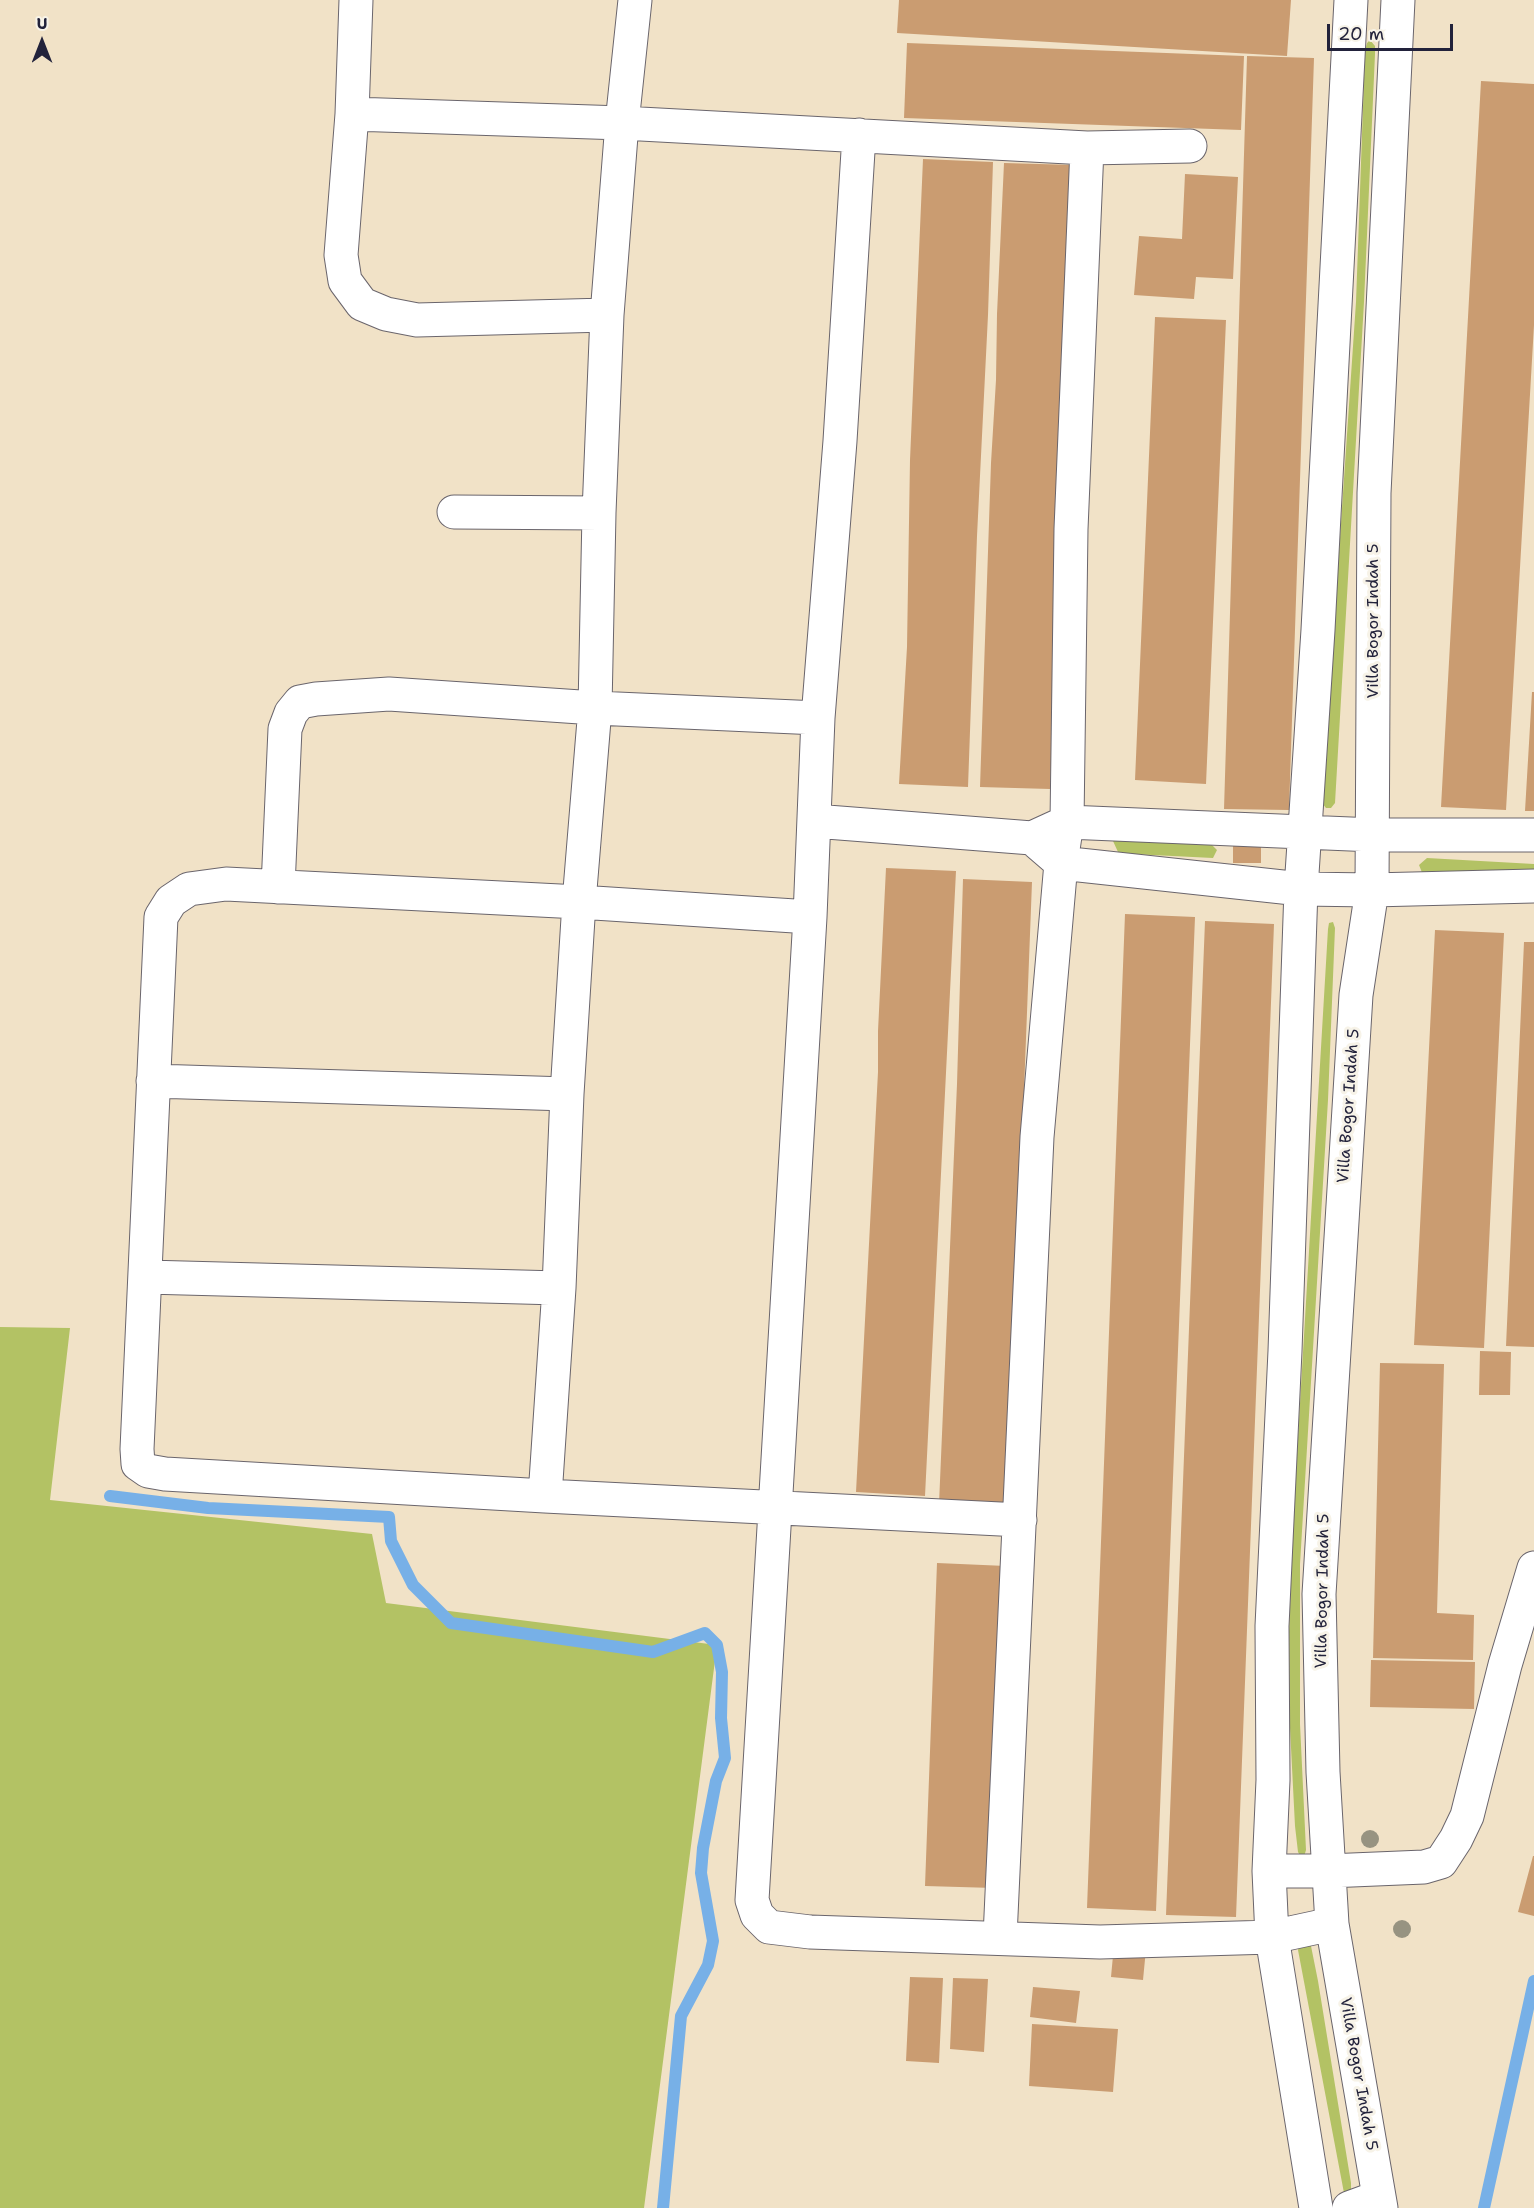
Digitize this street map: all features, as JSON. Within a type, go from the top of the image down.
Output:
[{"type":"street","points":[[356,0],[352,114],[341,255],[345,281],[362,304],[386,314],[417,320],[607,315]]},
{"type":"street","points":[[545,1496],[559,1288],[567,1094],[579,902],[595,708],[599,513],[607,315],[622,123],[635,0]]},
{"type":"street","points":[[1316,2208],[1272,1937],[1269,1871],[1273,1780],[1272,1626],[1285,1351],[1301,889],[1351,0]]},
{"type":"street","name":"Villa Bogor Indah 5","points":[[1370,2204],[1332,1924],[1323,1783],[1319,1594],[1356,995],[1372,890],[1374,494],[1398,0]]},
{"type":"street","points":[[352,114],[622,123],[1087,148],[1190,146]]},
{"type":"street","points":[[859,135],[840,441],[818,718],[810,917],[752,1900],[757,1915],[769,1927],[810,1932],[1100,1942],[1272,1937],[1332,1924]]},
{"type":"street","points":[[1000,1937],[1037,1137],[1061,863],[1067,822],[1071,529],[1087,148]]},
{"type":"street","points":[[454,512],[599,513]]},
{"type":"street","points":[[278,887],[285,729],[291,713],[300,702],[389,694],[595,708],[818,718]]},
{"type":"street","points":[[814,821],[1032,838],[1067,822],[1374,835],[1534,835]]},
{"type":"street","points":[[1032,838],[1061,863],[1301,889],[1372,890],[1534,886]]},
{"type":"street","points":[[810,917],[579,902],[226,884],[189,889],[171,901],[161,917],[138,1464],[148,1472],[545,1496],[1020,1520]]},
{"type":"street","points":[[153,1081],[567,1094]]},
{"type":"street","points":[[146,1277],[559,1288]]},
{"type":"street","points":[[1269,1871],[1424,1867],[1442,1862],[1467,1816],[1505,1665],[1534,1568]]},
{"type":"green space","points":[[1370,40],[1375,46],[1375,54],[1364,302],[1335,803],[1331,808],[1326,808],[1322,803],[1356,302],[1365,51]]},
{"type":"green space","points":[[1127,838],[1210,843],[1217,850],[1213,858],[1118,852],[1113,841]]},
{"type":"green space","points":[[1427,858],[1534,864],[1534,880],[1423,875],[1419,865]]},
{"type":"green space","points":[[1333,922],[1335,928],[1328,1100],[1300,1564],[1300,1724],[1306,1850],[1303,1860],[1298,1852],[1295,1826],[1290,1728],[1289,1631],[1295,1488],[1328,929],[1329,923]]},
{"type":"green space","points":[[0,1327],[70,1328],[50,1500],[372,1534],[386,1603],[717,1645],[644,2208],[0,2208]]},
{"type":"green space","points":[[1307,1942],[1311,1946],[1318,1981],[1351,2183],[1351,2191],[1344,2193],[1298,1950],[1300,1943]]},
{"type":"building","points":[[899,0],[1291,0],[1287,56],[897,33]]},
{"type":"building","points":[[907,43],[1244,56],[1241,130],[904,118]]},
{"type":"building","points":[[1247,56],[1314,58],[1289,810],[1224,809]]},
{"type":"building","points":[[1481,81],[1534,84],[1534,325],[1506,810],[1441,807]]},
{"type":"building","points":[[923,159],[993,162],[968,787],[899,784],[907,647],[910,460]]},
{"type":"building","points":[[1004,163],[1074,165],[1050,789],[980,787]]},
{"type":"building","points":[[1185,174],[1238,177],[1233,279],[1196,277],[1194,299],[1134,295],[1139,236],[1182,239]]},
{"type":"building","points":[[1155,317],[1226,320],[1206,784],[1135,780]]},
{"type":"building","points":[[1532,692],[1534,692],[1534,811],[1525,811]]},
{"type":"building","points":[[1233,839],[1261,839],[1261,863],[1233,863]]},
{"type":"building","points":[[886,868],[956,871],[925,1496],[856,1492],[878,1072]]},
{"type":"building","points":[[963,879],[1032,882],[1008,1507],[939,1504],[957,1084]]},
{"type":"building","points":[[1125,914],[1195,917],[1156,1911],[1087,1908]]},
{"type":"building","points":[[1205,921],[1274,924],[1236,1917],[1166,1915]]},
{"type":"building","points":[[1435,930],[1504,933],[1484,1348],[1414,1345]]},
{"type":"building","points":[[1524,942],[1534,942],[1534,1347],[1506,1346]]},
{"type":"building","points":[[1480,1351],[1511,1352],[1510,1395],[1479,1395]]},
{"type":"building","points":[[1380,1363],[1444,1364],[1437,1613],[1474,1615],[1473,1660],[1373,1658]]},
{"type":"building","points":[[937,1563],[1006,1566],[994,1888],[925,1886]]},
{"type":"building","points":[[1371,1660],[1475,1662],[1474,1709],[1370,1707]]},
{"type":"building","points":[[1534,1856],[1534,1916],[1518,1912]]},
{"type":"building","points":[[1114,1945],[1146,1949],[1143,1980],[1111,1977]]},
{"type":"building","points":[[910,1977],[943,1978],[939,2063],[906,2061]]},
{"type":"building","points":[[953,1978],[988,1979],[984,2052],[950,2049]]},
{"type":"building","points":[[1033,1987],[1080,1991],[1076,2023],[1030,2017]]},
{"type":"building","points":[[1032,2024],[1118,2029],[1113,2092],[1029,2086]]},
{"type":"waterway","points":[[110,1496],[208,1508],[389,1517],[391,1541],[413,1585],[451,1623],[653,1652],[705,1633],[717,1645],[722,1672],[721,1718],[725,1758],[716,1781],[703,1848],[701,1873],[713,1941],[708,1965],[681,2016],[663,2208]]},
{"type":"waterway","points":[[1484,2208],[1534,1981]]}]
